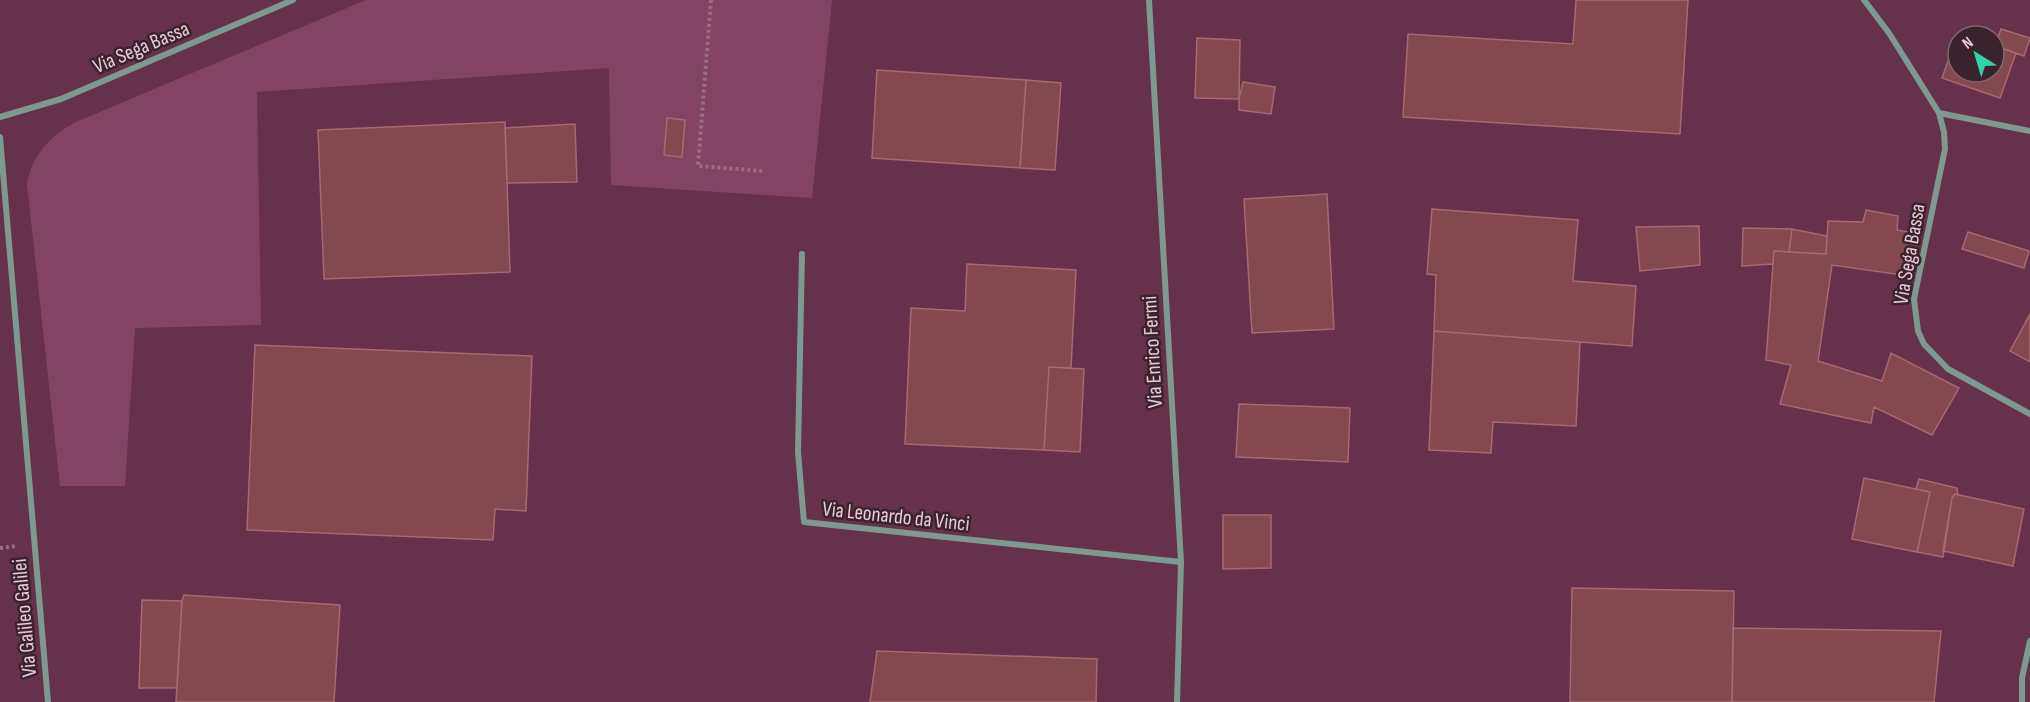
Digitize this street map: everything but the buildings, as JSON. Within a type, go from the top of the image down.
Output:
[{"type":"street","name":"Via Sega Bassa","points":[[0,117],[61,99],[293,0]]},
{"type":"street","name":"Via Enrico Fermi","points":[[1149,0],[1181,562],[1177,702]]},
{"type":"street","name":"Via Sega Bassa","points":[[1864,0],[1889,33],[1939,113],[1944,132],[1945,150],[1914,299],[1918,331],[1924,344],[1948,369],[2030,414]]},
{"type":"street","points":[[1939,113],[2030,131]]},
{"type":"street","name":"Via Galileo Galilei","points":[[0,137],[48,702]]},
{"type":"street","name":"Via Leonardo da Vinci","points":[[802,254],[798,452],[804,522],[1181,562]]},
{"type":"street","points":[[2022,702],[2022,678],[2030,641]]},
{"type":"path","points":[[711,0],[698,166],[763,171]]},
{"type":"shaded area","points":[[366,0],[832,0],[812,198],[611,185],[609,68],[257,92],[261,325],[135,328],[125,486],[60,486],[27,184],[39,154],[59,132],[78,121]]}]
